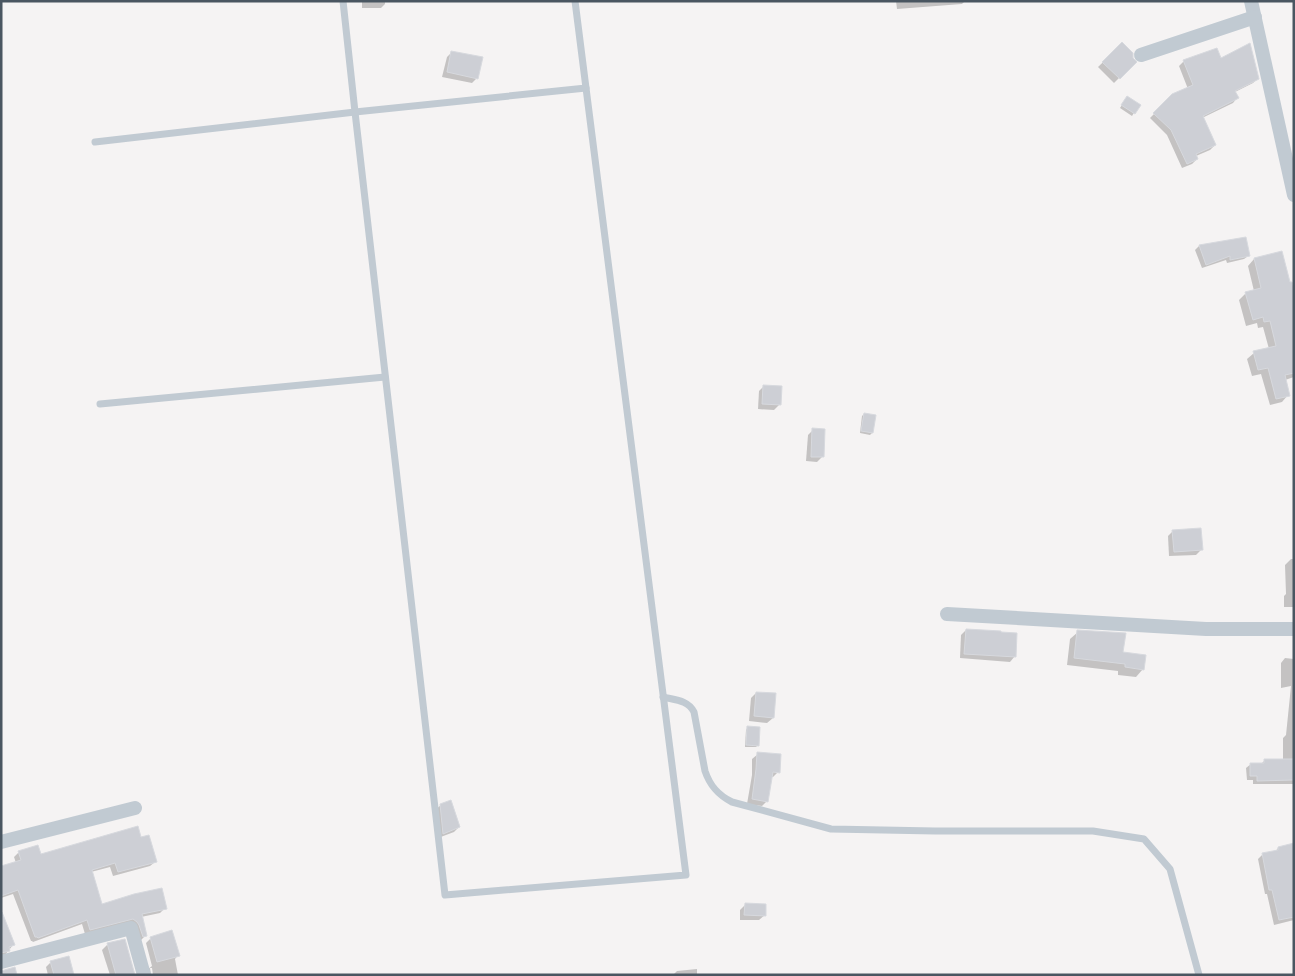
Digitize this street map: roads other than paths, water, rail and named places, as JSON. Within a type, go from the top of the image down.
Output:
[{"type":"street","points":[[1251,1],[1294,195]]},
{"type":"street","points":[[1141,55],[1255,17]]},
{"type":"street","points":[[947,614],[1206,629],[1294,629]]},
{"type":"street","points":[[1,842],[135,808]]},
{"type":"street","points":[[1,962],[131,928],[144,975]]},
{"type":"lane","points":[[343,1],[354,112],[445,895],[686,875],[575,1]]},
{"type":"lane","points":[[95,142],[354,112],[586,88]]},
{"type":"lane","points":[[100,404],[385,377]]},
{"type":"lane","points":[[663,697],[684,702],[691,706],[694,712],[708,780],[718,793],[732,802],[831,829],[1093,831],[1144,839],[1170,869],[1198,975]]}]
